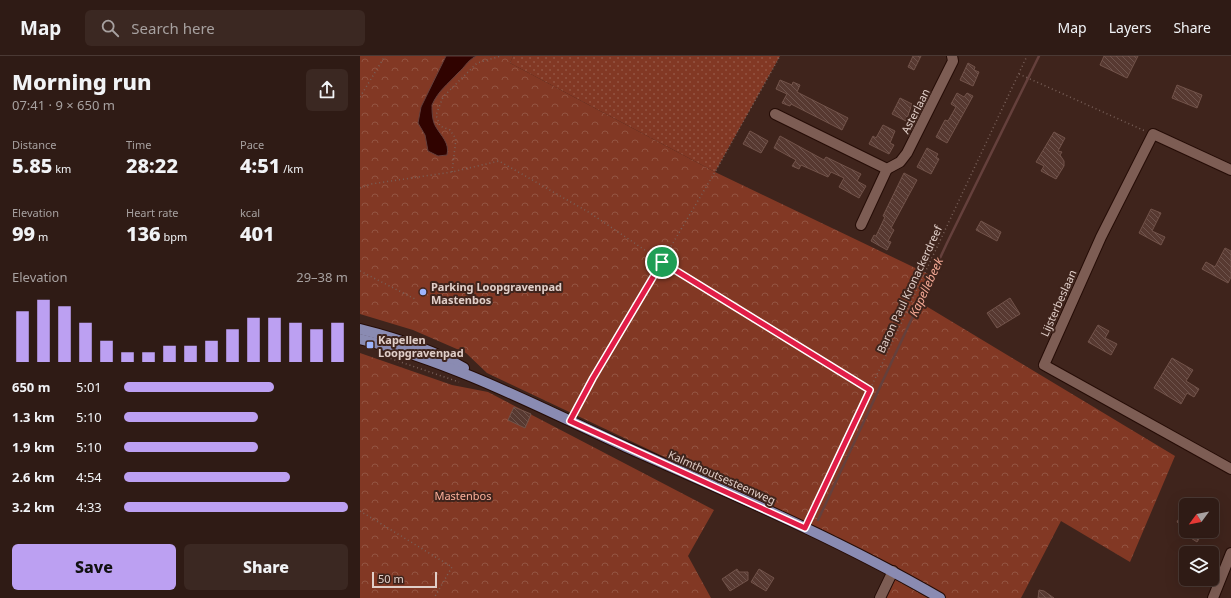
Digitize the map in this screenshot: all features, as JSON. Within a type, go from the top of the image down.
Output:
[{"type":"main road","name":"Kalmthoutsesteenweg","points":[[360,329],[391,337],[423,349],[457,364],[490,384]]},
{"type":"main road","name":"Kalmthoutsesteenweg","points":[[360,339],[387,346],[490,384],[805,528],[894,571],[940,598]]},
{"type":"street","name":"Asterlaan","points":[[887,169],[900,162],[907,153],[954,61],[952,56]]},
{"type":"street","points":[[775,114],[887,169],[861,225]]},
{"type":"street","points":[[1153,134],[1231,170]]},
{"type":"street","name":"Lijsterbeslaan","points":[[1153,134],[1101,237],[1044,365],[1231,469]]},
{"type":"street","points":[[1213,598],[1230,558]]},
{"type":"street","points":[[880,598],[894,571]]},
{"type":"path","points":[[360,97],[385,56]]},
{"type":"path","points":[[452,172],[456,138],[450,130],[440,126],[436,116],[442,97],[477,63],[501,56]]},
{"type":"path","points":[[570,421],[593,378],[715,172],[780,56]]},
{"type":"path","name":"Baron Paul Kronackerdreef","points":[[805,528],[1027,56]]},
{"type":"path","points":[[1019,74],[1153,134]]},
{"type":"path","points":[[360,188],[371,184],[452,172],[499,161],[590,212],[662,262],[870,390]]},
{"type":"path","points":[[360,271],[415,299]]},
{"type":"path","points":[[382,356],[460,382]]},
{"type":"path","points":[[360,511],[452,566],[434,598]]},
{"type":"green space","points":[[360,56],[513,56],[510,63],[715,172],[930,275],[921,303],[1175,456],[1130,562],[1061,521],[1021,598],[946,598],[895,566],[487,373],[466,353],[413,330],[360,314]]},
{"type":"green space","points":[[513,56],[780,56],[715,172],[510,63]]},
{"type":"green space","name":"Mastenbos","points":[[360,353],[452,385],[488,392],[714,510],[688,556],[711,598],[360,598]]},
{"type":"green space","points":[[894,579],[928,598],[885,598]]},
{"type":"shaded area","points":[[446,56],[476,56],[468,62],[444,88],[432,105],[432,116],[434,122],[446,143],[448,151],[447,155],[438,156],[428,151],[425,135],[418,123],[421,107]]},
{"type":"building","points":[[913,56],[921,56],[914,70],[908,67]]},
{"type":"building","points":[[1104,56],[1138,56],[1127,78],[1100,65]]},
{"type":"building","points":[[968,63],[975,67],[974,70],[979,72],[973,86],[960,80]]},
{"type":"building","points":[[780,80],[792,85],[793,82],[800,85],[797,92],[848,118],[842,130],[791,104],[790,106],[782,103],[787,94],[776,89]]},
{"type":"building","points":[[1177,85],[1202,95],[1197,108],[1172,98]]},
{"type":"building","points":[[957,93],[964,97],[967,93],[973,96],[947,143],[936,137],[945,120],[948,121],[956,107],[951,104]]},
{"type":"building","points":[[900,98],[912,104],[906,121],[892,114]]},
{"type":"building","points":[[883,125],[895,131],[890,143],[894,145],[889,154],[869,144],[873,136],[876,138]]},
{"type":"building","points":[[750,131],[768,141],[761,153],[743,144]]},
{"type":"building","points":[[1054,132],[1065,138],[1058,151],[1062,152],[1060,155],[1064,161],[1064,166],[1056,179],[1041,171],[1044,166],[1036,162]]},
{"type":"building","points":[[780,136],[824,160],[826,157],[861,174],[857,181],[866,186],[859,198],[839,187],[844,178],[831,172],[828,177],[801,165],[799,169],[792,166],[796,160],[774,148]]},
{"type":"building","points":[[927,148],[938,154],[936,157],[939,159],[931,174],[917,167]]},
{"type":"building","points":[[904,173],[917,180],[891,228],[894,230],[888,241],[891,242],[887,250],[871,241],[874,235],[876,236],[885,217],[883,216]]},
{"type":"building","points":[[1151,209],[1161,213],[1152,231],[1165,237],[1161,245],[1139,233]]},
{"type":"building","points":[[981,221],[1001,232],[997,241],[976,230]]},
{"type":"building","points":[[1225,248],[1231,251],[1231,277],[1228,283],[1202,269],[1206,262],[1215,267]]},
{"type":"building","points":[[1010,298],[1020,314],[997,328],[987,313]]},
{"type":"building","points":[[1098,325],[1109,331],[1105,338],[1117,344],[1111,355],[1088,342]]},
{"type":"building","points":[[1172,358],[1193,370],[1186,381],[1199,389],[1194,397],[1187,393],[1181,404],[1154,388]]},
{"type":"building","points":[[514,407],[531,414],[525,428],[508,420]]},
{"type":"building","points":[[1191,538],[1200,538],[1197,542]]},
{"type":"building","points":[[737,569],[739,572],[748,572],[748,580],[730,591],[722,579]]},
{"type":"building","points":[[759,569],[774,578],[766,591],[751,582]]},
{"type":"building","points":[[1039,590],[1044,591],[1054,598],[1038,598]]},
{"type":"waterway","name":"Kapellebeek","points":[[818,520],[947,243],[1039,56]]},
{"type":"place","name":"Parking Loopgravenpad Mastenbos","points":[[423,292]]},
{"type":"place","name":"Kapellen Loopgravenpad","points":[[370,345]]},
{"type":"route","points":[[662,262],[870,390],[805,528],[570,421],[593,378],[662,262]]}]
